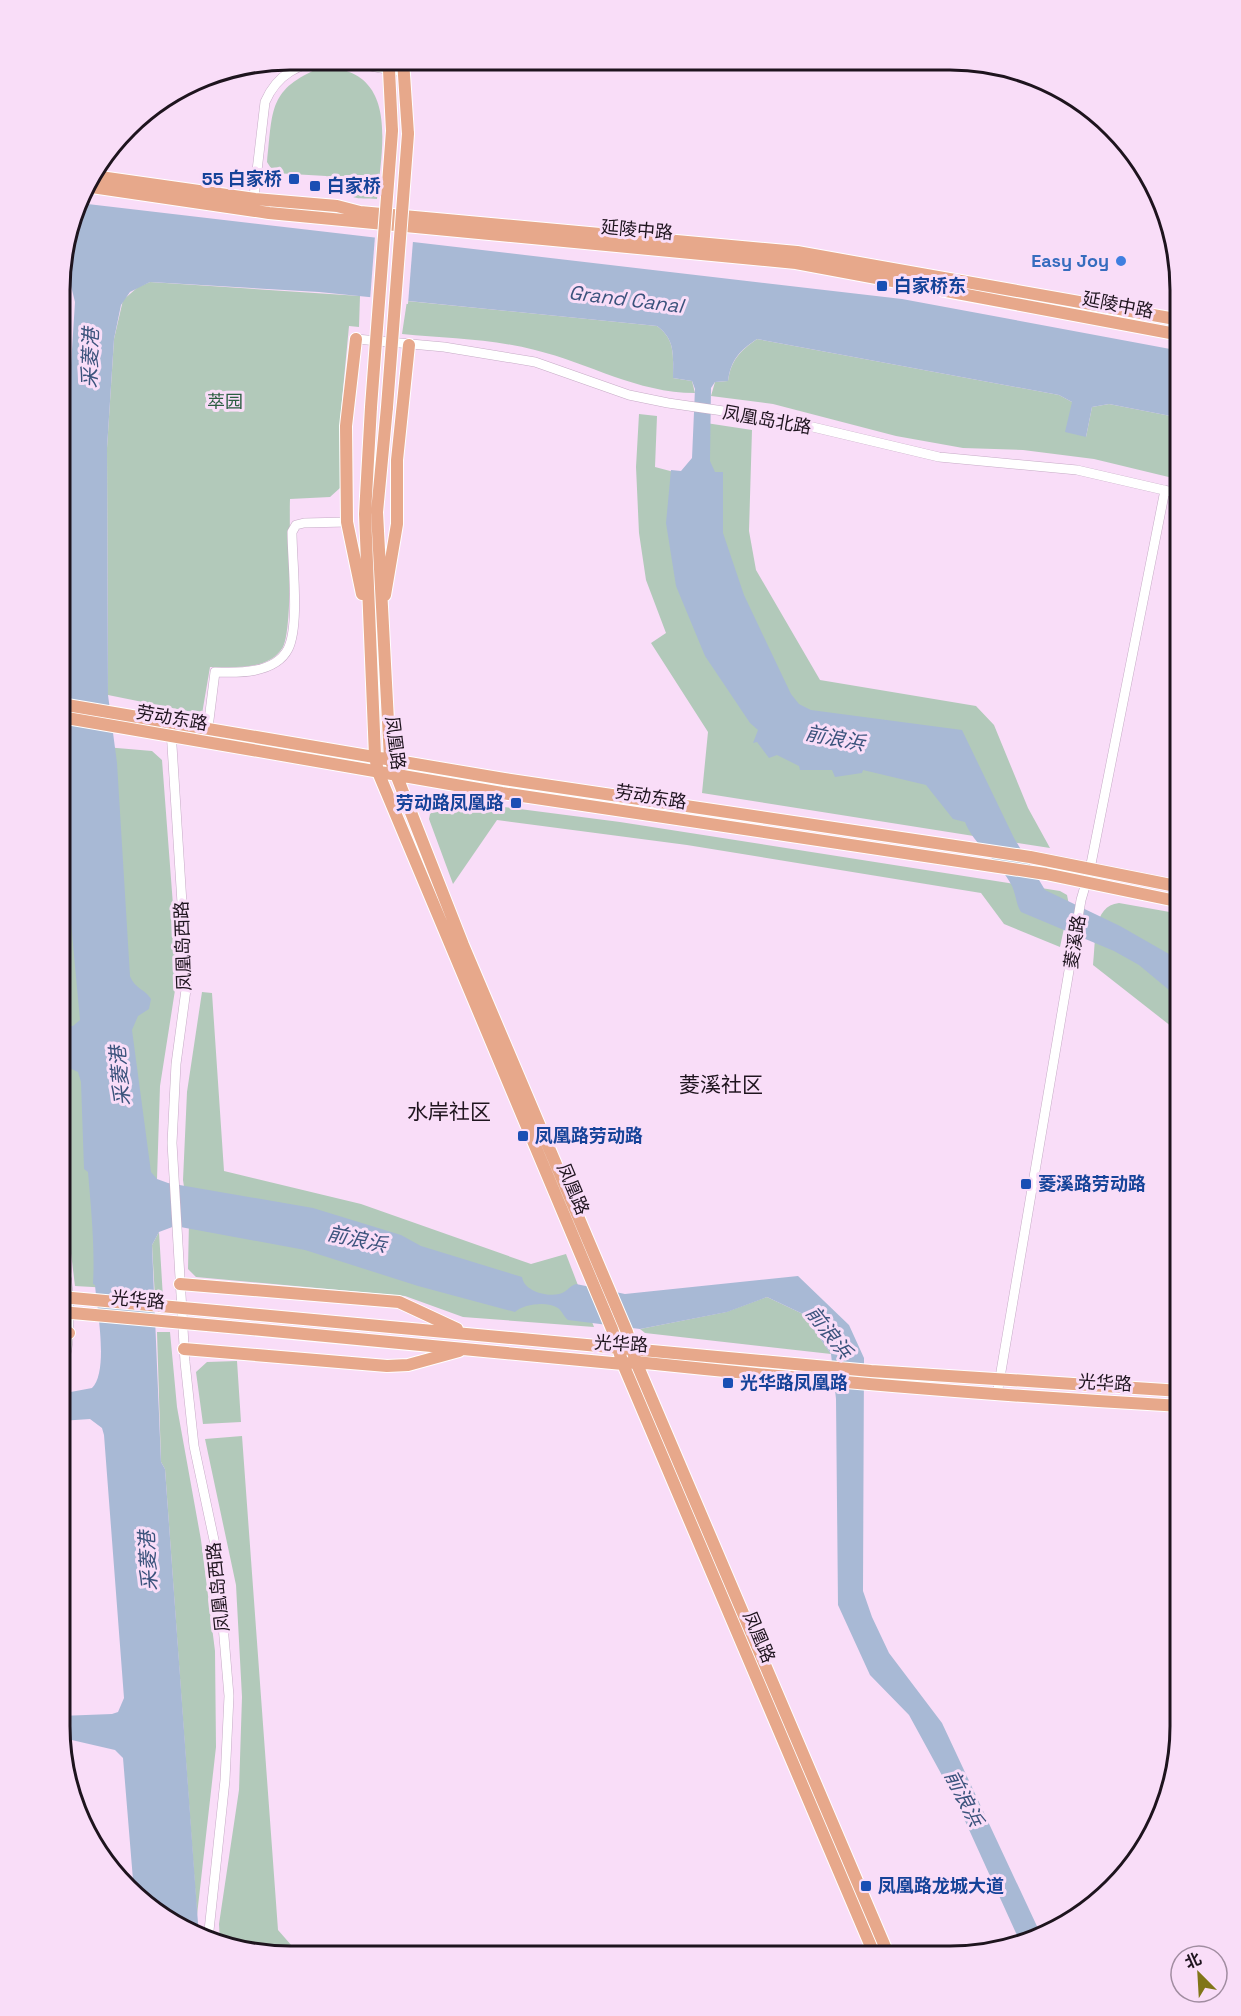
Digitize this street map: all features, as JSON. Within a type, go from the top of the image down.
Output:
[{"type":"main road","name":"凤凰路","points":[[394,70],[392,131],[370,407],[365,514],[390,759],[463,945],[605,1285],[627,1332],[636,1362],[885,1946]]},
{"type":"main road","name":"凤凰路","points":[[395,70],[408,135],[377,512],[375,756],[378,772],[612,1329],[623,1364],[871,1946]]},
{"type":"main road","name":"延陵中路","points":[[102,177],[253,203],[797,252],[1171,318]]},
{"type":"main road","name":"延陵中路","points":[[96,187],[796,263],[1171,333]]},
{"type":"main road","points":[[356,339],[346,426],[347,522],[375,623]]},
{"type":"main road","points":[[375,623],[397,524],[397,460],[409,345]]},
{"type":"main road","name":"劳动东路","points":[[70,705],[390,759],[1030,857],[1171,885]]},
{"type":"main road","name":"劳动东路","points":[[70,719],[395,775],[1046,874],[1171,900]]},
{"type":"main road","points":[[180,1284],[399,1302],[464,1332]]},
{"type":"main road","name":"光华路","points":[[70,1298],[632,1347],[872,1371],[1171,1390]]},
{"type":"main road","name":"光华路","points":[[70,1313],[623,1364],[636,1362],[820,1381],[1171,1405]]},
{"type":"main road","points":[[184,1349],[387,1366],[408,1365],[469,1348]]},
{"type":"street","points":[[253,203],[265,102],[271,88],[280,77],[292,70]]},
{"type":"street","points":[[253,203],[261,104],[265,90],[280,71]]},
{"type":"street","name":"凤凰岛北路","points":[[356,339],[444,347],[535,362],[628,395],[695,408],[779,419],[939,457],[1077,470],[1171,492]]},
{"type":"street","name":"菱溪路","points":[[997,1395],[1082,900],[1165,490]]},
{"type":"street","points":[[208,728],[215,672],[243,673],[268,666],[287,651],[294,627],[292,532],[296,525],[347,522]]},
{"type":"street","name":"凤凰岛西路","points":[[170,722],[187,982],[176,1064],[173,1169],[177,1236],[184,1349],[194,1446],[216,1554],[229,1696],[225,1780],[209,1930]]},
{"type":"green space","points":[[315,70],[347,71],[364,81],[375,96],[381,114],[382,134],[377,199],[354,197],[346,192],[338,181],[326,176],[274,173],[267,162],[276,103],[291,84]]},
{"type":"green space","name":"萃园","points":[[150,282],[360,296],[359,327],[349,326],[340,421],[340,488],[330,497],[290,499],[289,599],[283,647],[277,655],[260,664],[210,667],[202,714],[108,695],[107,448],[114,339],[123,300],[138,287]]},
{"type":"green space","points":[[407,301],[657,326],[668,337],[672,349],[673,378],[692,381],[695,393],[674,392],[633,383],[519,346],[469,339],[402,334]]},
{"type":"green space","points":[[757,339],[1059,395],[1072,402],[1086,437],[1092,407],[1109,404],[1171,416],[1171,478],[1094,459],[1023,450],[963,448],[896,436],[773,404],[711,396],[715,382],[728,381],[731,367],[746,348]]},
{"type":"green space","points":[[639,414],[657,416],[655,467],[689,476],[706,423],[752,430],[749,531],[756,570],[820,680],[976,706],[994,725],[1028,808],[1050,848],[702,793],[708,732],[651,643],[666,633],[646,580],[639,533],[636,467]]},
{"type":"green space","points":[[105,747],[152,751],[162,760],[178,971],[160,1086],[157,1179],[143,1181]]},
{"type":"green space","points":[[450,800],[620,822],[1060,891],[1067,895],[1069,905],[1060,947],[1004,924],[981,893],[687,845],[497,820],[453,884],[429,819],[431,809]]},
{"type":"green space","points":[[70,837],[110,1288],[75,1286],[70,1245]]},
{"type":"green space","points":[[1119,903],[1171,912],[1171,1026],[1093,965],[1097,927],[1104,911]]},
{"type":"green space","points":[[202,992],[212,993],[224,1171],[361,1204],[531,1264],[566,1254],[594,1327],[463,1317],[405,1296],[196,1277],[188,1269],[189,1221],[183,1180],[187,1092]]},
{"type":"green space","points":[[159,1232],[163,1298],[155,1298],[152,1245]]},
{"type":"green space","points":[[767,1297],[803,1314],[831,1354],[645,1333],[640,1329],[726,1312]]},
{"type":"green space","points":[[157,1332],[170,1332],[177,1407],[201,1540],[215,1651],[216,1747],[197,1915],[165,1469],[161,1462]]},
{"type":"green space","points":[[237,1361],[241,1422],[203,1424],[196,1372],[207,1362]]},
{"type":"green space","points":[[242,1436],[278,1930],[292,1946],[262,1944],[220,1934],[219,1924],[239,1790],[242,1697],[236,1585],[205,1439]]},
{"type":"water","points":[[88,204],[902,299],[1171,349],[1171,416],[1109,404],[1092,407],[1086,437],[1065,432],[1072,402],[1059,395],[757,339],[737,357],[731,367],[728,381],[715,382],[711,388],[710,461],[715,472],[723,472],[723,533],[744,595],[791,694],[799,704],[811,710],[962,730],[1014,838],[1045,890],[1120,926],[1169,954],[1171,956],[1171,992],[1139,965],[1114,951],[1021,912],[1007,877],[974,838],[965,822],[953,819],[926,785],[863,770],[862,773],[835,777],[832,770],[800,770],[799,766],[777,755],[769,758],[757,742],[753,743],[758,730],[750,723],[705,656],[676,586],[666,523],[671,470],[681,471],[692,458],[695,389],[692,381],[673,378],[672,349],[668,337],[657,326],[319,292],[150,282],[130,292],[121,305],[114,339],[107,448],[108,695],[117,763],[130,976],[151,999],[149,1009],[138,1016],[132,1030],[151,1172],[157,1179],[168,1183],[313,1208],[401,1235],[421,1246],[522,1277],[527,1286],[542,1294],[561,1293],[576,1284],[625,1294],[798,1276],[849,1325],[864,1358],[863,1591],[872,1617],[889,1653],[942,1723],[1038,1928],[1017,1935],[956,1801],[909,1715],[870,1675],[838,1605],[836,1399],[831,1354],[803,1314],[767,1297],[727,1312],[640,1329],[568,1320],[559,1309],[553,1306],[536,1304],[515,1312],[418,1286],[305,1250],[175,1226],[159,1232],[152,1245],[161,1462],[165,1469],[198,1925],[168,1908],[133,1879],[123,1758],[115,1750],[71,1740],[70,1726],[70,1716],[118,1712],[124,1698],[104,1435],[102,1428],[90,1419],[70,1420],[70,1392],[92,1388],[97,1380],[101,1354],[98,1309],[93,1284],[93,1242],[88,1172],[84,1169],[81,1082],[78,1072],[70,1068],[70,1026],[80,1020],[70,912],[70,381],[75,302],[71,286],[72,262]]},
{"type":"pier","points":[[375,236],[413,241],[408,304],[370,300]]},
{"type":"place","name":"55 白家桥","points":[[294,179]]},
{"type":"place","name":"白家桥","points":[[315,186]]},
{"type":"place","name":"Easy Joy","points":[[1121,261]]},
{"type":"place","name":"白家桥东","points":[[882,286]]},
{"type":"place","name":"劳动路凤凰路","points":[[516,803]]},
{"type":"place","name":"凤凰路劳动路","points":[[523,1136]]},
{"type":"place","name":"菱溪路劳动路","points":[[1026,1184]]},
{"type":"place","name":"光华路凤凰路","points":[[728,1383]]},
{"type":"place","name":"凤凰路龙城大道","points":[[866,1886]]},
{"type":"district","name":"菱溪社区","points":[[721,1085]]},
{"type":"district","name":"水岸社区","points":[[449,1112]]},
{"type":"water label","name":"Grand Canal","points":[[626,299]]},
{"type":"water label","name":"采菱港","points":[[90,358]]},
{"type":"water label","name":"前浪浜","points":[[835,738]]},
{"type":"water label","name":"采菱港","points":[[120,1076]]},
{"type":"water label","name":"前浪浜","points":[[357,1239]]},
{"type":"water label","name":"前浪浜","points":[[829,1332]]},
{"type":"water label","name":"采菱港","points":[[148,1561]]},
{"type":"water label","name":"前浪浜","points":[[964,1798]]}]
